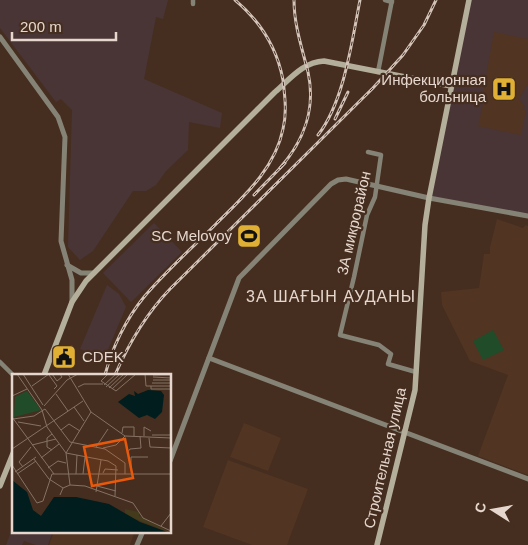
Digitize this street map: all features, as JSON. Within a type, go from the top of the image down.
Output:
[{"type":"main road","name":"Строительная улица","points":[[377,545],[415,390],[425,225],[468,0]]},
{"type":"main road","points":[[44,374],[72,302],[94,273],[275,92],[306,65],[315,61],[324,61],[451,86]]},
{"type":"main road","points":[[0,486],[12,456]]},
{"type":"street","points":[[378,72],[392,1],[385,0]]},
{"type":"street","points":[[0,37],[58,117],[66,136],[61,231],[62,250],[73,287],[72,302]]},
{"type":"street","name":"3А микрорайон","points":[[368,152],[381,155],[377,186],[373,203],[367,215],[340,335],[379,345],[391,354],[388,364],[416,372]]},
{"type":"street","points":[[171,458],[239,278],[331,184],[338,180],[346,179],[429,198],[528,216]]},
{"type":"street","points":[[68,265],[81,273],[94,273]]},
{"type":"street","points":[[209,358],[528,479]]},
{"type":"street","points":[[0,362],[12,374]]},
{"type":"street","points":[[137,545],[142,532]]},
{"type":"shaded area","points":[[0,0],[168,0],[163,19],[156,17],[144,79],[222,113],[220,128],[189,122],[188,150],[166,171],[156,185],[146,191],[133,191],[93,251],[80,260],[68,247],[72,110],[61,99],[56,102],[0,28]]},
{"type":"shaded area","points":[[468,0],[528,0],[528,216],[429,198]]},
{"type":"shaded area","name":"Инфекционная больница","points":[[494,32],[528,39],[528,83],[520,97],[525,107],[522,109],[526,110],[521,135],[478,126]]},
{"type":"shaded area","points":[[497,219],[523,228],[526,225],[528,226],[528,475],[478,456],[508,375],[470,361],[442,305],[441,292],[479,288],[484,254],[490,254]]},
{"type":"shaded area","points":[[154,223],[182,252],[131,302],[103,273]]},
{"type":"shaded area","points":[[107,285],[119,294],[126,307],[104,359],[80,349]]},
{"type":"shaded area","points":[[244,423],[281,438],[268,471],[230,457]]},
{"type":"shaded area","points":[[228,460],[308,489],[287,545],[252,545],[203,527]]},
{"type":"shaded area","points":[[12,529],[12,532],[53,532],[48,545],[36,545],[24,541],[22,545],[6,545]]},
{"type":"shaded area","points":[[54,532],[135,532],[130,545],[49,545]]},
{"type":"green space","points":[[493,330],[504,350],[483,360],[473,341]]},
{"type":"railway","points":[[105,374],[120,334],[137,306],[161,278],[247,193],[265,170],[279,143],[285,111],[283,80],[280,68],[272,46],[260,26],[235,0]]},
{"type":"railway","points":[[280,168],[296,147],[302,135],[309,111],[310,85],[297,27],[294,0]]},
{"type":"railway","points":[[318,135],[327,121],[341,89],[360,0]]},
{"type":"railway","points":[[115,374],[138,330],[161,299],[373,88],[403,55],[424,25],[436,0]]},
{"type":"railway","points":[[335,119],[348,92]]},
{"type":"railway","points":[[254,195],[285,163]]},
{"type":"place","name":"Инфекционная больница","points":[[504,89]]},
{"type":"place","name":"SC Melovoy","points":[[249,236]]},
{"type":"place","name":"CDEK","points":[[64,357]]},
{"type":"district","name":"3А ШАҒЫН АУДАНЫ","points":[[331,296]]}]
